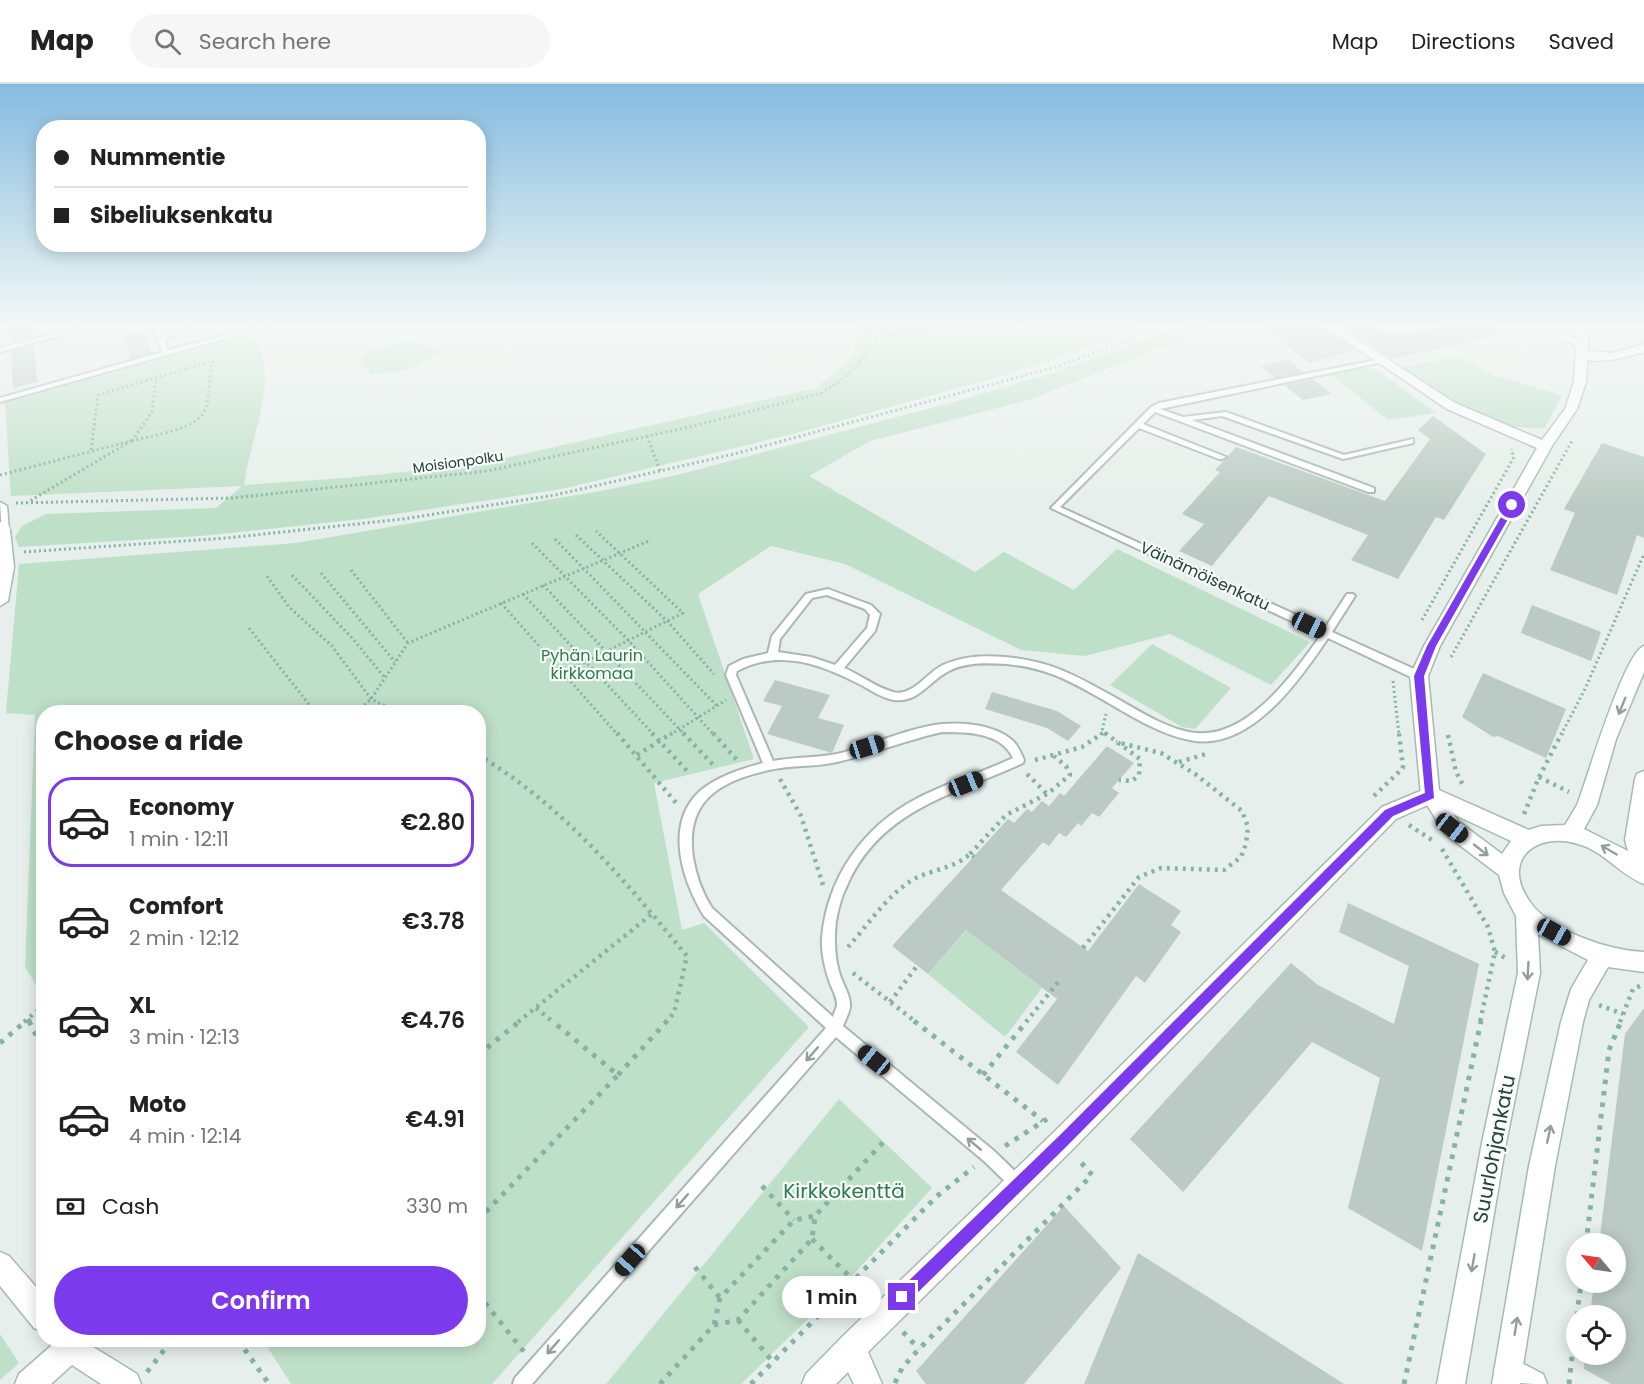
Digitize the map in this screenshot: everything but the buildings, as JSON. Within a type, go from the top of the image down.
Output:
[{"type":"street","points":[[1421,387],[1451,406],[1545,446]]},
{"type":"street","points":[[1508,870],[1452,828],[1431,795],[1419,676],[1432,646],[1545,446],[1571,409],[1578,387]]},
{"type":"street","points":[[0,602],[6,567],[2,530],[5,504]]},
{"type":"street","points":[[1570,833],[1580,821],[1590,801],[1603,752],[1644,652]]},
{"type":"street","points":[[1644,779],[1635,840],[1644,875]]},
{"type":"street","points":[[816,1384],[1017,1183],[1062,1142],[1389,813],[1431,795],[1466,809],[1493,826],[1570,833],[1605,847],[1644,875]]},
{"type":"street","points":[[1525,828],[1513,851],[1508,870],[1513,891],[1526,913],[1554,932],[1602,957],[1632,963],[1644,962]]},
{"type":"street","name":"Suurlohjankatu","points":[[1451,1384],[1494,1143],[1530,973],[1526,913]]},
{"type":"street","points":[[1516,1379],[1542,1166],[1579,996],[1602,957]]},
{"type":"street","points":[[0,1265],[36,1308]]},
{"type":"street","points":[[29,1384],[63,1347]]},
{"type":"street","points":[[72,1347],[136,1380]]},
{"type":"street","points":[[852,1347],[868,1384]]},
{"type":"lane","points":[[0,400],[47,387]]},
{"type":"lane","points":[[1222,457],[1138,425],[1154,409],[1170,403],[1252,387]]},
{"type":"lane","points":[[1154,409],[1371,490]]},
{"type":"lane","points":[[1182,419],[1223,414],[1343,457],[1410,441]]},
{"type":"lane","name":"Väinämöisenkatu","points":[[1138,425],[1055,508],[1419,676]]},
{"type":"lane","points":[[773,656],[775,638],[809,596],[828,592],[868,607],[875,614],[872,628],[837,669]]},
{"type":"lane","points":[[770,766],[730,675],[732,669],[754,657],[773,656],[812,660],[895,696],[913,694],[945,667],[979,660],[1010,661],[1039,666],[1077,680],[1107,698],[1184,735],[1216,737],[1240,727],[1274,699],[1327,633],[1350,596]]},
{"type":"lane","points":[[521,1384],[835,1028],[844,1005],[833,962],[833,908],[844,877],[876,832],[922,802],[1019,760],[1013,746],[994,735],[972,728],[942,728],[906,735],[838,757],[805,764],[770,766],[737,775],[714,786],[698,799],[687,817],[683,843],[694,892],[708,912],[835,1028],[989,1156],[1017,1183]]},
{"type":"path","points":[[91,450],[98,395],[125,387]]},
{"type":"path","points":[[27,502],[131,441],[149,422],[157,404],[156,387]]},
{"type":"path","points":[[0,475],[187,425],[204,413],[206,387]]},
{"type":"path","name":"Moisionpolku","points":[[5,504],[232,498],[487,471],[647,436],[821,393],[832,387]]},
{"type":"path","points":[[23,552],[227,538],[402,519],[555,495],[734,454],[983,387]]},
{"type":"path","points":[[1448,662],[1576,432]]},
{"type":"path","points":[[647,436],[660,471]]},
{"type":"path","points":[[1422,622],[1427,607],[1514,457],[1512,449],[1505,445]]},
{"type":"path","points":[[565,672],[683,613],[596,531]]},
{"type":"path","points":[[576,535],[667,621],[717,677]]},
{"type":"path","points":[[555,539],[717,706]]},
{"type":"path","points":[[365,705],[371,699],[408,643],[651,540]]},
{"type":"path","points":[[532,543],[628,640],[740,763]]},
{"type":"path","points":[[1525,828],[1539,777],[1585,689],[1644,554]]},
{"type":"path","points":[[351,570],[408,643]]},
{"type":"path","points":[[321,573],[396,662]]},
{"type":"path","points":[[292,575],[353,639],[385,678]]},
{"type":"path","points":[[267,576],[289,607],[332,646],[371,699],[383,705]]},
{"type":"path","points":[[543,585],[716,768]]},
{"type":"path","points":[[523,594],[690,774]]},
{"type":"path","points":[[501,603],[565,672],[687,817]]},
{"type":"path","points":[[249,628],[310,705]]},
{"type":"path","points":[[1397,666],[1393,680],[1403,768],[1370,800],[1439,844],[1488,927],[1495,952],[1404,1384]]},
{"type":"path","points":[[637,755],[717,706],[732,693]]},
{"type":"path","points":[[1104,733],[1107,698]]},
{"type":"path","points":[[1446,726],[1456,772],[1469,792]]},
{"type":"path","points":[[1104,733],[1140,759],[1139,775],[1132,781],[1119,780]]},
{"type":"path","points":[[1047,794],[1023,770],[1019,760],[1054,756],[1080,748],[1104,733]]},
{"type":"path","points":[[1083,948],[1139,877],[1161,868],[1224,870],[1241,857],[1246,844],[1248,827],[1242,811],[1195,774],[1161,753],[1116,742]]},
{"type":"path","points":[[894,1384],[902,1368],[919,1349],[1092,1175],[1044,1122],[890,1002],[833,962],[910,880],[927,873],[948,869],[962,862],[972,855],[1006,815],[1047,794],[1070,775],[1066,766],[1054,756]]},
{"type":"path","points":[[486,759],[509,771],[556,809],[652,914],[687,956],[674,1013],[618,1075],[486,1212]]},
{"type":"path","points":[[770,766],[790,791],[833,908]]},
{"type":"path","points":[[486,1049],[652,914]]},
{"type":"path","points":[[890,1002],[917,966]]},
{"type":"path","points":[[983,1075],[1059,981]]},
{"type":"path","points":[[1587,1233],[1609,1050],[1633,989],[1644,984]]},
{"type":"path","points":[[536,1008],[618,1075]]},
{"type":"path","points":[[0,1043],[36,1012]]},
{"type":"path","points":[[28,1019],[36,1035]]},
{"type":"path","points":[[751,1384],[937,1196],[989,1156],[1044,1122],[1052,1113]]},
{"type":"path","points":[[714,1325],[738,1320],[812,1239],[815,1216],[887,1138]]},
{"type":"path","points":[[762,1186],[794,1220]]},
{"type":"path","points":[[660,1384],[714,1325],[720,1298],[794,1220],[815,1216]]},
{"type":"path","points":[[812,1239],[855,1281]]},
{"type":"path","points":[[695,1267],[720,1298]]},
{"type":"path","points":[[486,1304],[522,1350]]},
{"type":"path","points":[[738,1320],[773,1362]]},
{"type":"path","points":[[136,1380],[166,1347]]},
{"type":"path","points":[[243,1347],[269,1384]]},
{"type":"path","points":[[1569,1384],[1571,1365]]},
{"type":"green space","points":[[63,387],[264,387],[261,412],[244,485],[346,478],[479,464],[816,388],[963,387],[793,434],[561,489],[363,519],[201,536],[19,547],[15,537],[22,526],[46,514],[216,508],[242,486],[11,496],[5,403]]},
{"type":"green space","name":"Pyhän Laurin kirkkomaa","points":[[1006,387],[1062,387],[1029,400],[870,441],[809,476],[975,572],[1004,552],[1074,590],[1117,549],[1310,642],[1271,685],[1170,634],[1085,656],[1021,650],[845,564],[771,546],[698,594],[754,759],[654,783],[682,930],[704,923],[809,1027],[492,1384],[291,1384],[267,1347],[486,1347],[486,705],[36,705],[36,985],[25,967],[35,715],[6,713],[19,564],[296,543],[606,490],[681,474]]},
{"type":"green space","points":[[1346,387],[1399,387],[1436,413],[1388,420]]},
{"type":"green space","points":[[1428,387],[1533,387],[1562,395],[1545,428],[1526,428],[1487,418]]},
{"type":"green space","points":[[1152,644],[1231,688],[1195,729],[1182,727],[1110,685]]},
{"type":"green space","points":[[972,924],[974,936],[1042,988],[1005,1037],[928,974]]},
{"type":"green space","name":"Kirkkokenttä","points":[[839,1099],[932,1188],[855,1273],[741,1384],[606,1384]]},
{"type":"green space","points":[[0,1334],[19,1363],[0,1380]]},
{"type":"route","points":[[902,1297],[1017,1183],[1062,1142],[1389,813],[1431,795],[1419,676],[1432,646],[1512,505]]}]
